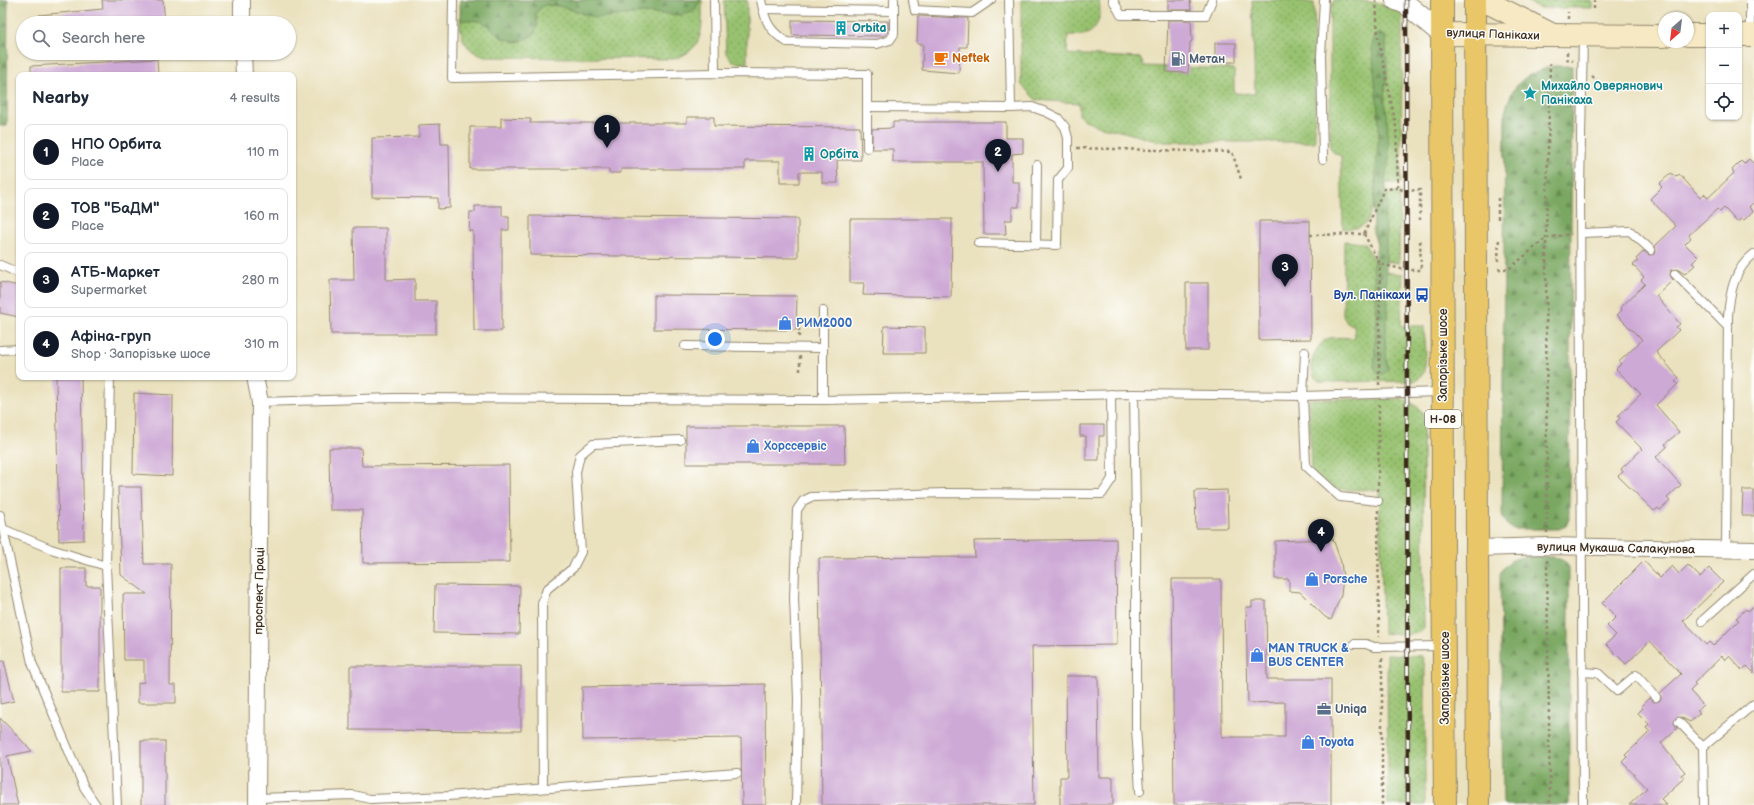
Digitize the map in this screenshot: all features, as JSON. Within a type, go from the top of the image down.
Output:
[{"type":"main road","name":"Запорізьке шосе","points":[[1442,0],[1445,805]]},
{"type":"main road","name":"Н-08","points":[[1475,0],[1478,805]]},
{"type":"main road","name":"вулиця Панікахи","points":[[1483,0],[1553,36]]},
{"type":"main road","name":"вулиця Панікахи","points":[[1442,34],[1658,36]]},
{"type":"main road","points":[[1694,35],[1706,35]]},
{"type":"street","points":[[242,0],[242,16]]},
{"type":"street","name":"вулиця Панікахи","points":[[1396,0],[1406,4],[1442,34]]},
{"type":"street","points":[[243,60],[244,72]]},
{"type":"street","name":"проспект Праці","points":[[256,380],[260,402],[257,801]]},
{"type":"street","name":"вулиця Мукаша Салакунова","points":[[1478,548],[1581,546],[1754,550]]},
{"type":"lane","points":[[453,0],[452,78],[715,73],[867,74],[867,148]]},
{"type":"lane","points":[[714,0],[715,73]]},
{"type":"lane","points":[[761,0],[765,19],[775,35],[787,42],[877,44],[890,40],[894,34],[894,0]]},
{"type":"lane","points":[[913,0],[915,10],[972,13],[991,0]]},
{"type":"lane","points":[[1009,0],[1011,108]]},
{"type":"lane","points":[[1113,0],[1121,15],[1206,15],[1212,0]]},
{"type":"lane","points":[[1323,159],[1321,56],[1324,0]]},
{"type":"lane","points":[[1748,35],[1750,0]]},
{"type":"lane","points":[[763,9],[894,11]]},
{"type":"lane","points":[[1583,36],[1580,189],[1582,232],[1581,546],[1583,805]]},
{"type":"lane","points":[[867,107],[1032,108],[1058,118],[1065,128],[1069,148],[1068,168],[1058,180],[1057,245],[978,243]]},
{"type":"lane","points":[[1036,245],[1037,165]]},
{"type":"lane","points":[[1582,232],[1630,231],[1651,250]]},
{"type":"lane","points":[[1726,550],[1728,327],[1730,292],[1744,261],[1754,254]]},
{"type":"lane","points":[[0,265],[16,271]]},
{"type":"lane","points":[[1675,274],[1728,327]]},
{"type":"lane","points":[[823,311],[823,400]]},
{"type":"lane","points":[[685,346],[822,348]]},
{"type":"lane","points":[[0,350],[16,349]]},
{"type":"lane","points":[[1305,352],[1303,396],[1306,466],[1340,497],[1378,501]]},
{"type":"lane","points":[[110,380],[106,566],[117,805]]},
{"type":"lane","points":[[260,402],[394,398],[823,400],[1111,394],[1303,396],[1443,392]]},
{"type":"lane","points":[[796,805],[798,699],[794,598],[797,510],[803,501],[811,497],[946,493],[1102,494],[1112,479],[1111,394]]},
{"type":"lane","points":[[1134,394],[1136,519],[1136,728],[1140,791]]},
{"type":"lane","points":[[543,788],[542,603],[547,589],[572,568],[581,552],[576,472],[580,456],[593,444],[680,440]]},
{"type":"lane","points":[[0,515],[32,663],[84,787],[96,805]]},
{"type":"lane","points":[[3,529],[51,549],[106,566]]},
{"type":"lane","points":[[1702,621],[1754,574]]},
{"type":"lane","points":[[1354,644],[1379,647],[1445,646]]},
{"type":"lane","points":[[1582,672],[1598,673],[1617,691],[1636,675],[1656,697]]},
{"type":"lane","points":[[1703,747],[1754,704]]},
{"type":"lane","points":[[1679,722],[1703,747],[1704,805]]},
{"type":"lane","points":[[257,801],[353,795],[370,799],[543,788],[737,773]]},
{"type":"path","points":[[1376,0],[1378,37],[1396,126],[1398,188]]},
{"type":"path","points":[[1594,0],[1594,12]]},
{"type":"path","points":[[1550,62],[1546,238],[1550,805]]},
{"type":"path","points":[[1069,148],[1232,152],[1242,179]]},
{"type":"path","points":[[1364,234],[1384,189],[1398,188],[1405,191],[1420,190],[1420,220]]},
{"type":"path","points":[[1498,198],[1498,220]]},
{"type":"path","points":[[1498,269],[1509,269],[1546,238],[1582,232]]},
{"type":"path","points":[[1310,235],[1364,234]]},
{"type":"path","points":[[1364,234],[1380,264],[1378,501],[1379,647],[1382,655],[1382,805]]},
{"type":"path","points":[[1498,261],[1499,237]]},
{"type":"path","points":[[1380,264],[1406,270],[1421,270],[1420,239]]},
{"type":"path","points":[[796,319],[800,319],[799,330]]},
{"type":"green space","points":[[0,0],[8,0],[7,126],[0,126]]},
{"type":"green space","points":[[460,0],[702,0],[700,37],[691,50],[673,59],[485,57],[475,53],[464,41],[460,27]]},
{"type":"green space","points":[[460,0],[701,0],[693,12],[682,15],[642,13],[597,18],[559,6],[544,5],[536,13],[537,25],[535,33],[529,38],[517,42],[502,38],[482,21],[461,20]]},
{"type":"green space","points":[[724,0],[747,0],[747,64],[733,62],[726,53]]},
{"type":"green space","points":[[1021,0],[1099,0],[1100,14],[1095,28],[1085,35],[1068,35],[1067,54],[1140,58],[1144,66],[1234,69],[1234,93],[1255,94],[1252,0],[1292,0],[1314,3],[1315,142],[1165,142],[1104,128],[1090,123],[1079,115],[1079,103],[1036,100],[1021,84]]},
{"type":"green space","points":[[1334,0],[1377,3],[1402,12],[1401,183],[1384,183],[1366,223],[1358,228],[1343,229],[1341,156],[1334,153],[1330,147],[1330,11]]},
{"type":"green space","points":[[1525,0],[1592,0],[1592,8],[1539,8]]},
{"type":"green space","points":[[1379,33],[1386,37],[1387,74],[1384,96],[1387,114],[1389,160],[1385,178],[1388,205],[1384,218],[1386,232],[1386,290],[1388,304],[1385,345],[1388,370],[1384,374],[1378,374],[1374,367],[1377,314],[1373,265],[1377,245],[1373,221],[1379,125],[1372,46],[1375,35]]},
{"type":"green space","points":[[1554,66],[1572,66],[1569,519],[1566,526],[1559,529],[1514,529],[1509,527],[1502,514],[1505,113],[1512,94],[1521,81],[1535,72]]},
{"type":"green space","points":[[1400,192],[1399,263],[1383,261],[1372,230],[1385,194]]},
{"type":"green space","points":[[1344,241],[1364,243],[1381,272],[1403,274],[1401,326],[1424,326],[1426,356],[1424,371],[1415,381],[1322,382],[1316,379],[1313,374],[1312,361],[1317,348],[1322,343],[1327,339],[1333,338],[1355,338],[1354,325],[1347,323],[1343,316]]},
{"type":"green space","points":[[1309,399],[1399,399],[1412,403],[1423,413],[1424,627],[1421,631],[1405,635],[1383,633],[1379,490],[1351,490],[1333,488],[1324,485],[1311,473]]},
{"type":"green space","points":[[1531,556],[1555,557],[1564,561],[1569,567],[1569,805],[1503,805],[1500,574],[1504,567],[1516,559]]},
{"type":"green space","points":[[1387,654],[1422,656],[1425,667],[1425,805],[1388,805]]},
{"type":"building","points":[[102,0],[163,0],[164,16],[39,15],[103,9]]},
{"type":"building","points":[[1168,0],[1190,0],[1191,10],[1168,10]]},
{"type":"building","points":[[918,16],[968,18],[967,47],[960,47],[959,73],[922,70],[923,44],[917,44]]},
{"type":"building","name":"Orbita","points":[[792,20],[888,21],[888,32],[884,36],[792,35]]},
{"type":"building","points":[[1168,20],[1191,20],[1192,41],[1190,42],[1188,73],[1166,72]]},
{"type":"building","points":[[1215,43],[1236,43],[1236,62],[1215,62]]},
{"type":"building","points":[[157,60],[158,72],[31,72],[31,66]]},
{"type":"building","points":[[687,117],[714,117],[714,126],[860,127],[861,160],[837,160],[838,183],[822,183],[822,172],[799,172],[799,183],[780,183],[780,161],[745,161],[745,169],[621,169],[621,173],[609,173],[609,169],[470,169],[470,127],[501,127],[501,118],[531,119],[530,123],[687,123]]},
{"type":"building","points":[[893,122],[1006,122],[1006,138],[1023,138],[1023,153],[1012,154],[1012,182],[1019,182],[1019,207],[1012,207],[1012,220],[1005,220],[1006,234],[984,234],[983,162],[893,162],[893,149],[872,149],[872,129],[893,128]]},
{"type":"building","points":[[440,124],[441,144],[449,144],[450,208],[438,209],[438,198],[372,197],[372,138],[419,137],[419,125]]},
{"type":"building","points":[[1749,159],[1754,164],[1754,202],[1749,207],[1753,211],[1744,220],[1742,218],[1737,222],[1724,208],[1720,212],[1717,209],[1689,235],[1691,238],[1685,244],[1698,257],[1692,263],[1695,265],[1685,274],[1677,269],[1671,270],[1670,275],[1673,280],[1656,296],[1680,324],[1676,327],[1679,330],[1656,352],[1679,378],[1675,382],[1678,384],[1656,405],[1679,432],[1665,444],[1667,447],[1656,457],[1681,485],[1667,498],[1670,501],[1660,510],[1658,508],[1654,511],[1618,476],[1623,472],[1621,469],[1642,449],[1616,422],[1620,418],[1618,416],[1641,394],[1616,369],[1621,364],[1619,362],[1642,340],[1617,315],[1622,310],[1620,308],[1645,284],[1641,280],[1644,277],[1633,265],[1638,261],[1636,259],[1644,251],[1649,255],[1655,254],[1655,246],[1676,226],[1650,199],[1662,187],[1659,184],[1671,173],[1676,177],[1679,174],[1701,198],[1704,194],[1708,198],[1734,173],[1732,170],[1741,161],[1744,164]]},
{"type":"building","points":[[475,206],[502,206],[502,216],[509,216],[509,230],[502,230],[502,331],[474,331],[473,231],[469,231],[470,212],[475,212]]},
{"type":"building","points":[[530,216],[798,219],[798,258],[530,255]]},
{"type":"building","points":[[850,219],[952,219],[951,297],[863,295],[864,283],[850,283]]},
{"type":"building","points":[[1259,221],[1310,221],[1311,339],[1259,340]]},
{"type":"building","points":[[353,228],[386,228],[386,280],[415,279],[415,301],[436,301],[436,334],[331,334],[330,280],[354,280]]},
{"type":"building","points":[[0,282],[16,285],[16,316],[0,313]]},
{"type":"building","points":[[1186,283],[1208,283],[1208,350],[1186,350]]},
{"type":"building","points":[[654,295],[797,296],[796,330],[654,329]]},
{"type":"building","points":[[884,326],[925,327],[925,353],[883,353]]},
{"type":"building","points":[[56,380],[81,380],[84,540],[59,541]]},
{"type":"building","points":[[134,393],[173,395],[172,476],[133,474]]},
{"type":"building","points":[[1080,425],[1104,425],[1104,436],[1099,436],[1099,460],[1086,460],[1086,436],[1080,436]]},
{"type":"building","points":[[686,426],[844,426],[845,464],[686,464]]},
{"type":"building","points":[[329,448],[361,448],[362,466],[509,465],[510,562],[363,563],[362,510],[330,510]]},
{"type":"building","points":[[118,487],[141,487],[144,564],[171,564],[170,685],[176,685],[176,703],[138,703],[138,683],[144,682],[144,660],[124,660],[123,594],[147,594],[121,575]]},
{"type":"building","points":[[1227,490],[1228,528],[1196,528],[1195,491]]},
{"type":"building","points":[[1743,490],[1754,490],[1754,516],[1742,516]]},
{"type":"building","points":[[1116,539],[1117,645],[1032,646],[1034,805],[822,805],[819,558],[975,557],[974,541]]},
{"type":"building","name":"Porsche","points":[[1333,539],[1341,562],[1343,578],[1341,595],[1331,620],[1325,617],[1300,592],[1289,591],[1289,579],[1275,579],[1275,541]]},
{"type":"building","points":[[1644,561],[1660,578],[1672,566],[1679,574],[1688,565],[1700,577],[1709,568],[1723,582],[1683,621],[1706,645],[1709,642],[1713,646],[1739,620],[1736,618],[1746,609],[1748,611],[1754,606],[1754,673],[1747,666],[1742,670],[1729,656],[1725,660],[1722,656],[1694,683],[1696,685],[1690,691],[1703,705],[1697,710],[1700,713],[1690,722],[1680,717],[1676,718],[1674,723],[1677,728],[1661,743],[1685,772],[1681,775],[1684,778],[1661,799],[1667,805],[1629,805],[1647,788],[1622,762],[1627,757],[1625,755],[1650,732],[1646,728],[1649,724],[1638,713],[1643,708],[1641,706],[1649,698],[1654,702],[1659,701],[1661,698],[1660,693],[1681,674],[1650,641],[1626,664],[1606,644],[1616,635],[1607,626],[1616,617],[1602,603]]},
{"type":"building","points":[[61,568],[86,568],[86,586],[100,586],[100,692],[61,692]]},
{"type":"building","points":[[1172,579],[1221,579],[1222,737],[1285,737],[1285,702],[1248,703],[1246,607],[1252,607],[1252,601],[1266,601],[1267,679],[1331,679],[1331,805],[1174,805]]},
{"type":"building","points":[[435,585],[520,586],[519,634],[434,633]]},
{"type":"building","points":[[0,661],[4,661],[14,701],[0,704]]},
{"type":"building","points":[[350,666],[521,666],[521,731],[350,730]]},
{"type":"building","points":[[1066,676],[1098,676],[1099,777],[1113,777],[1113,805],[1060,805],[1060,777],[1067,777]]},
{"type":"building","points":[[765,684],[766,805],[742,805],[741,738],[583,740],[582,687]]},
{"type":"building","points":[[0,718],[32,751],[7,756],[18,805],[0,805]]},
{"type":"building","points":[[141,741],[165,741],[165,805],[141,805]]},
{"type":"railway","points":[[1406,0],[1408,805]]},
{"type":"place","name":"Orbita","points":[[841,28]]},
{"type":"place","name":"Neftek","points":[[941,58]]},
{"type":"place","name":"Метан","points":[[1178,59]]},
{"type":"place","name":"Михайло Оверянович Панікаха","points":[[1530,93]]},
{"type":"place","name":"НПО Орбита","points":[[607,148]]},
{"type":"place","name":"Орбіта","points":[[809,154]]},
{"type":"place","name":"ТОВ \"БаДМ\"","points":[[998,172]]},
{"type":"place","name":"АТБ-Маркет","points":[[1285,287]]},
{"type":"place","name":"Вул. Панікахи","points":[[1422,295]]},
{"type":"place","name":"РИМ2000","points":[[785,323]]},
{"type":"place","name":"Хорссервіс","points":[[753,446]]},
{"type":"place","name":"Афіна-груп","points":[[1321,552]]},
{"type":"place","name":"Porsche","points":[[1312,579]]},
{"type":"place","name":"MAN TRUCK & BUS CENTER","points":[[1257,655]]},
{"type":"place","name":"Uniqa","points":[[1324,709]]},
{"type":"place","name":"Toyota","points":[[1308,742]]}]
